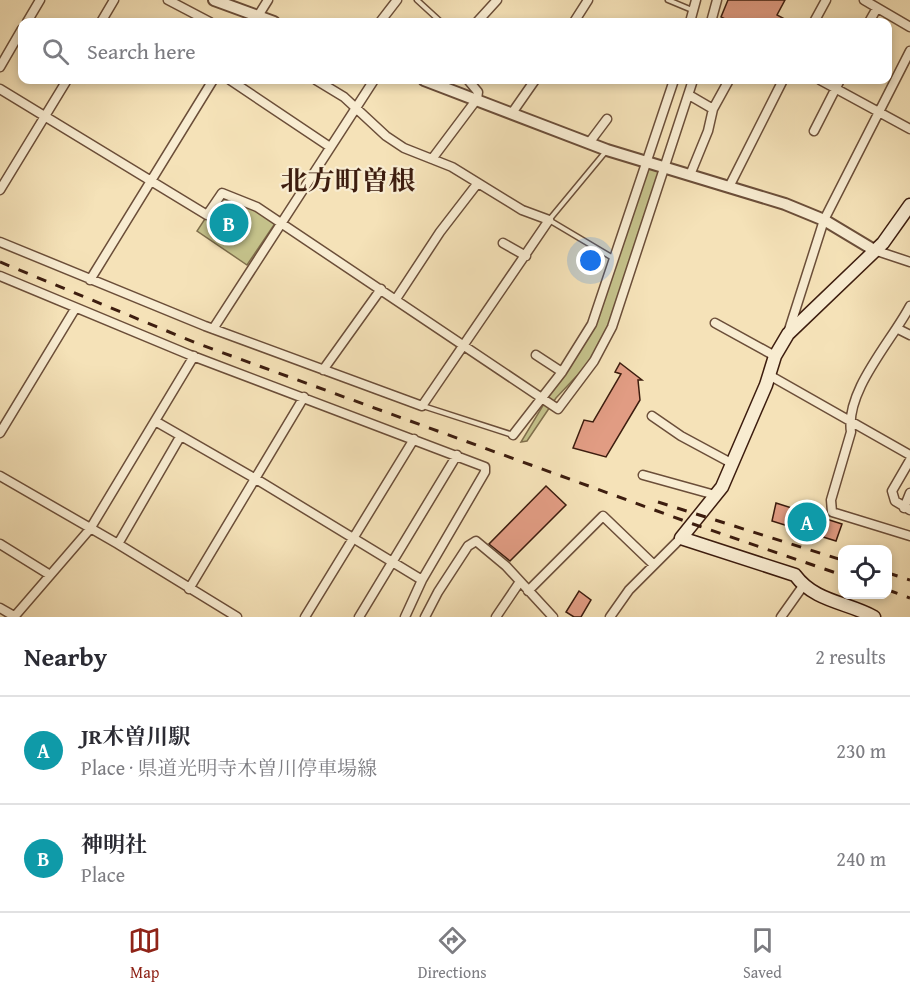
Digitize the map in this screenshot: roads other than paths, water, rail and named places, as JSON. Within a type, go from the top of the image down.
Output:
[{"type":"main road","points":[[874,617],[828,600],[803,586],[795,575],[681,538],[716,495],[733,464],[775,356],[788,334],[883,243],[910,205]]},
{"type":"street","points":[[29,18],[40,0]]},
{"type":"street","points":[[103,18],[114,0]]},
{"type":"street","points":[[168,0],[202,18]]},
{"type":"street","points":[[214,0],[252,18],[268,0]]},
{"type":"street","points":[[383,18],[397,0]]},
{"type":"street","points":[[481,18],[497,0]]},
{"type":"street","points":[[577,18],[588,0]]},
{"type":"street","points":[[691,18],[696,0]]},
{"type":"street","points":[[714,18],[717,0]]},
{"type":"street","points":[[816,18],[826,0]]},
{"type":"street","points":[[864,0],[910,27]]},
{"type":"street","points":[[871,18],[877,8]]},
{"type":"street","points":[[0,67],[18,36]]},
{"type":"street","points":[[788,334],[824,220],[910,51]]},
{"type":"street","points":[[0,190],[65,84]]},
{"type":"street","points":[[90,280],[211,84]]},
{"type":"street","points":[[236,84],[330,147]]},
{"type":"street","points":[[0,242],[213,329],[422,406],[549,220],[522,210],[452,167],[404,148],[386,136],[357,108],[322,84]]},
{"type":"street","points":[[213,329],[372,84]]},
{"type":"street","points":[[435,84],[608,150],[730,186],[824,220],[874,250],[910,262]]},
{"type":"street","points":[[432,159],[477,99],[478,92],[471,84]]},
{"type":"street","points":[[512,113],[532,84]]},
{"type":"street","points":[[513,435],[543,399],[592,324],[673,84]]},
{"type":"street","points":[[0,89],[207,215],[222,194],[257,207],[558,409],[604,347],[692,84]]},
{"type":"street","points":[[690,175],[708,131],[713,108],[727,84]]},
{"type":"street","points":[[730,186],[781,84]]},
{"type":"street","points":[[828,84],[910,129]]},
{"type":"street","points":[[814,131],[838,84]]},
{"type":"street","points":[[689,95],[713,108]]},
{"type":"street","points":[[589,143],[607,119]]},
{"type":"street","points":[[396,299],[440,232],[477,184]]},
{"type":"street","points":[[503,243],[526,256]]},
{"type":"street","points":[[0,276],[75,309],[194,356],[483,466],[485,472],[422,580],[405,617]]},
{"type":"street","points":[[323,370],[381,289]]},
{"type":"street","points":[[910,306],[861,386],[849,423],[851,432],[831,500],[832,512],[910,536]]},
{"type":"street","points":[[0,433],[75,309]]},
{"type":"street","points":[[715,323],[775,356]]},
{"type":"street","points":[[898,329],[910,335]]},
{"type":"street","points":[[0,608],[14,616],[90,529],[194,356]]},
{"type":"street","points":[[536,356],[562,372]]},
{"type":"street","points":[[769,375],[910,458],[892,491],[895,501],[907,509],[910,493]]},
{"type":"street","points":[[189,589],[304,397]]},
{"type":"street","points":[[652,416],[681,436],[733,464]]},
{"type":"street","points":[[155,421],[256,478],[422,580]]},
{"type":"street","points":[[118,544],[180,437]]},
{"type":"street","points":[[305,617],[414,439]]},
{"type":"street","points":[[359,617],[457,455]]},
{"type":"street","points":[[643,475],[716,495]]},
{"type":"street","points":[[0,476],[118,544],[237,617]]},
{"type":"street","points":[[528,591],[603,516],[654,565]]},
{"type":"street","points":[[610,617],[629,590],[681,538]]},
{"type":"street","points":[[425,617],[438,592],[472,542],[476,541],[506,566],[519,583],[553,617]]},
{"type":"street","points":[[0,544],[50,575]]},
{"type":"street","points":[[501,615],[519,583]]},
{"type":"street","points":[[780,617],[803,586]]},
{"type":"lane","points":[[417,0],[437,18]]},
{"type":"lane","points":[[668,0],[693,10]]},
{"type":"lane","points":[[608,150],[549,220],[565,227],[578,238],[614,259]]},
{"type":"lane","points":[[422,406],[513,435]]},
{"type":"railway","points":[[0,262],[196,343],[693,524],[838,574]]},
{"type":"railway","points":[[658,502],[838,559]]},
{"type":"railway","points":[[892,574],[910,580]]},
{"type":"railway","points":[[892,591],[910,598]]},
{"type":"place","name":"神明社","points":[[229,223]]},
{"type":"place","name":"JR木曽川駅","points":[[807,522]]},
{"type":"district","name":"北方町曽根","points":[[348,181]]}]
